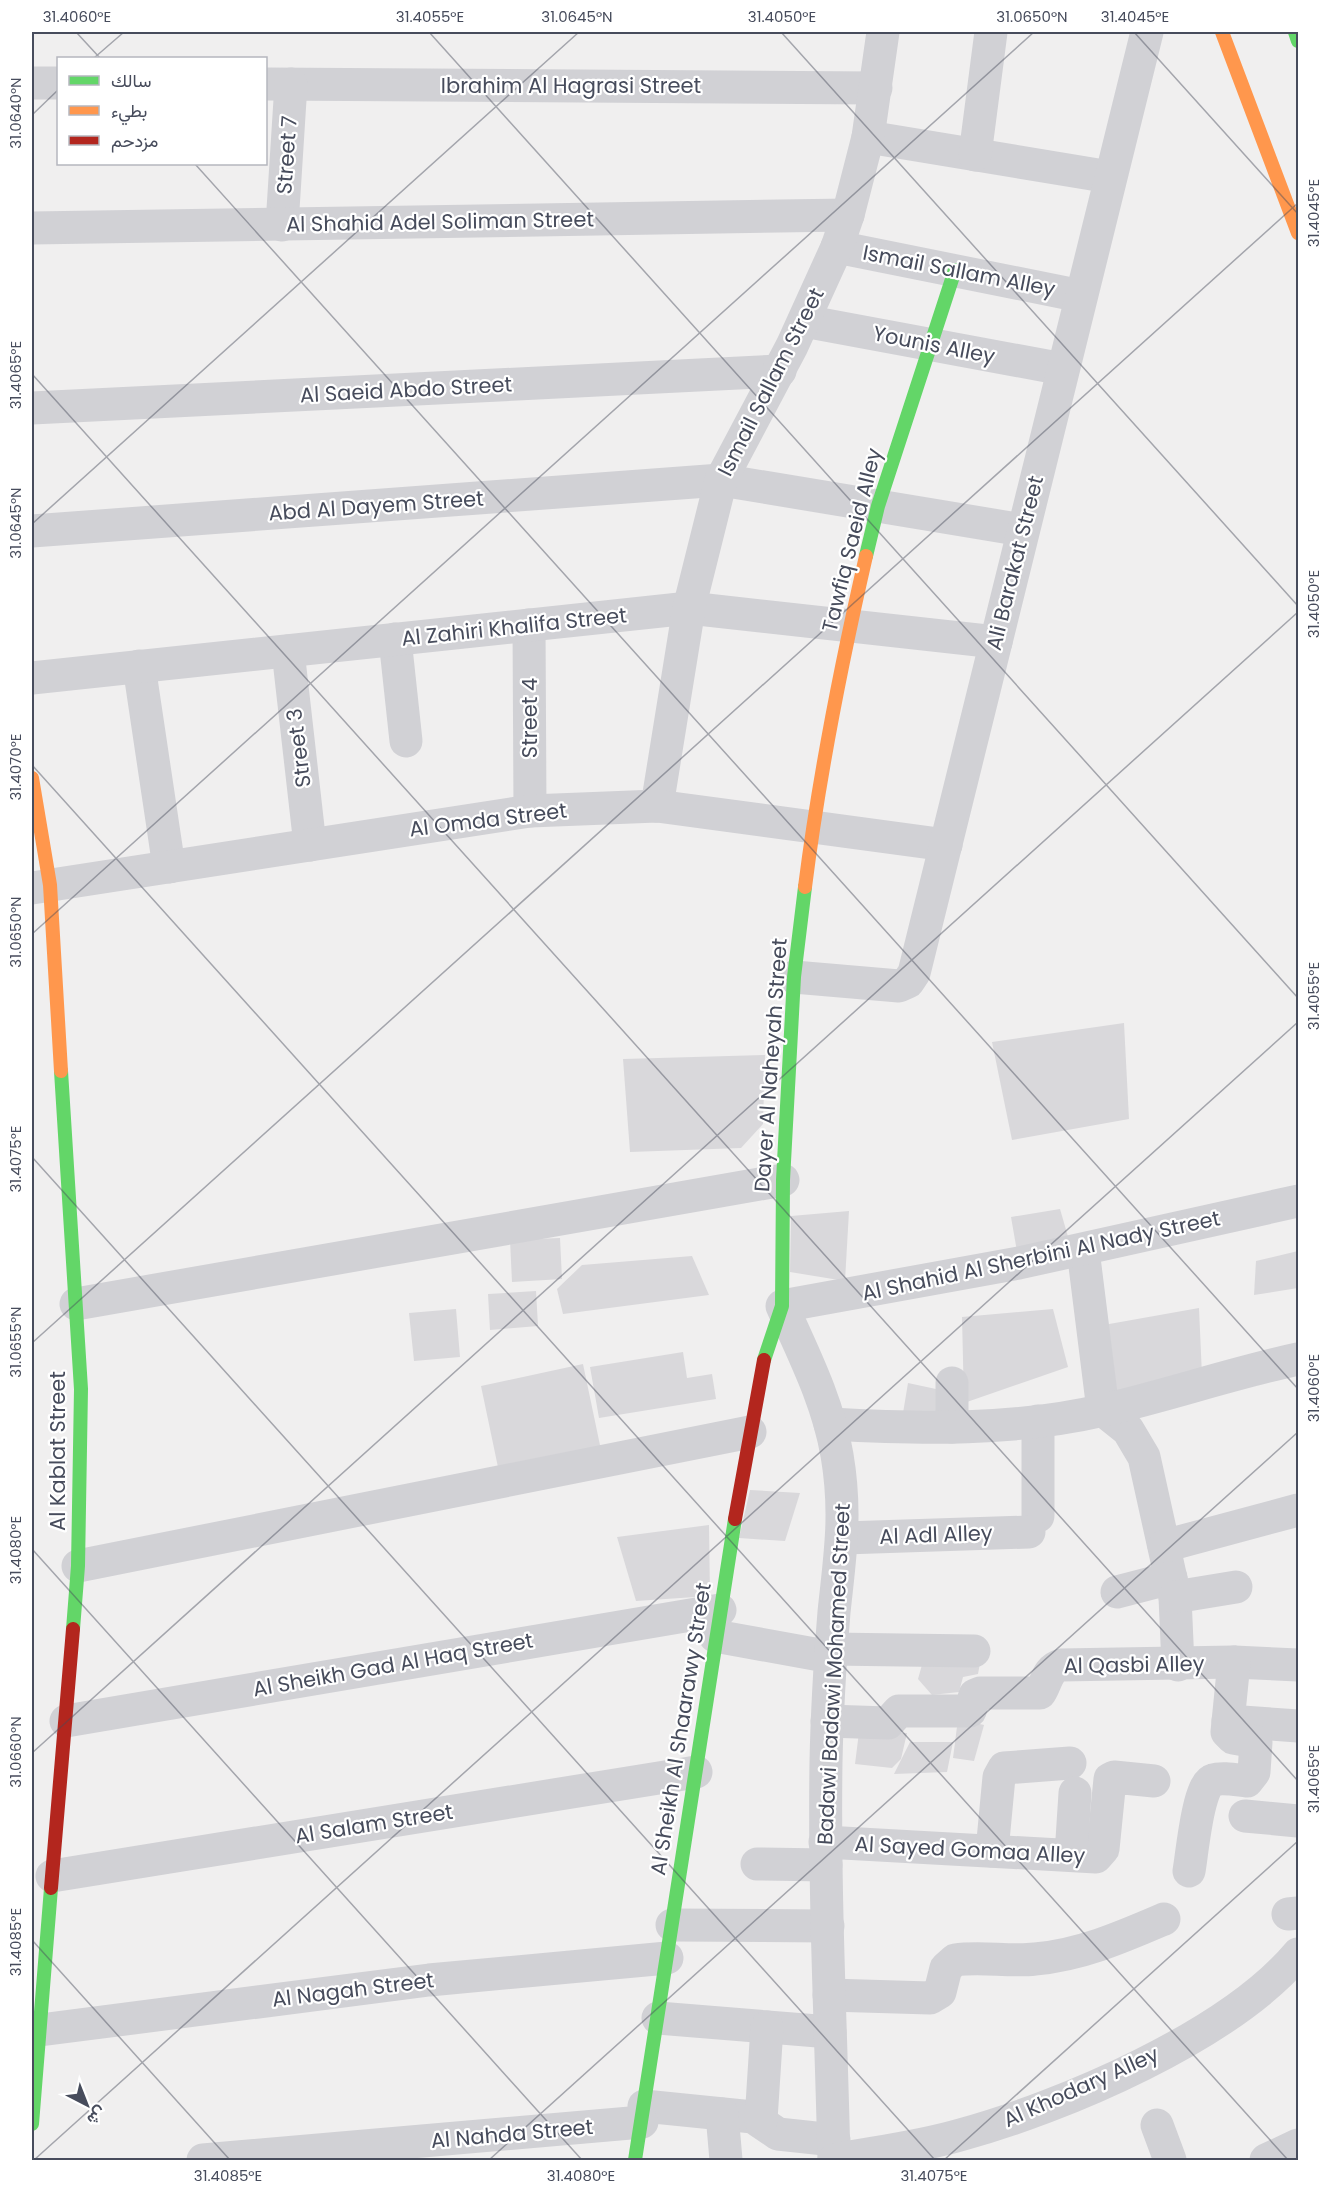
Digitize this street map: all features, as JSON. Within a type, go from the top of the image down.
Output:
[{"type":"street","name":"Ismail Sallam Street","points":[[657,806],[689,608],[721,480],[780,372],[837,247],[848,215],[868,137],[883,32]]},
{"type":"street","points":[[975,154],[991,32]]},
{"type":"street","name":"Ali Barakat Street","points":[[794,977],[894,986],[908,982],[914,973],[1147,32]]},
{"type":"street","points":[[1222,32],[1299,233]]},
{"type":"street","points":[[1295,32],[1299,41]]},
{"type":"street","points":[[32,83],[57,83]]},
{"type":"street","name":"Ibrahim Al Hagrasi Street","points":[[278,84],[876,88]]},
{"type":"street","name":"Street 7","points":[[278,84],[282,225]]},
{"type":"street","points":[[868,137],[1110,177]]},
{"type":"street","name":"Al Shahid Adel Soliman Street","points":[[32,228],[848,215]]},
{"type":"street","name":"Ismail Sallam Alley","points":[[837,247],[1081,296]]},
{"type":"street","name":"Tawfiq Saeid Alley","points":[[813,827],[850,626],[878,506],[955,270]]},
{"type":"street","name":"Younis Alley","points":[[804,321],[1063,369]]},
{"type":"street","name":"Al Saeid Abdo Street","points":[[32,408],[780,372]]},
{"type":"street","name":"Abd Al Dayem Street","points":[[32,531],[721,480],[1023,530]]},
{"type":"street","name":"Al Zahiri Khalifa Street","points":[[32,678],[689,608],[996,642]]},
{"type":"street","name":"Street 4","points":[[529,625],[530,811]]},
{"type":"street","points":[[395,639],[406,741]]},
{"type":"street","name":"Street 3","points":[[288,651],[310,845]]},
{"type":"street","points":[[139,666],[169,867]]},
{"type":"street","name":"Al Kablat Street","points":[[32,778],[76,1304],[81,1389],[78,1566],[32,2124]]},
{"type":"street","name":"Al Omda Street","points":[[41,886],[530,811],[657,806],[946,845]]},
{"type":"street","name":"Dayer Al Naheyah Street","points":[[782,1306],[783,1180],[794,977],[813,827]]},
{"type":"street","points":[[76,1304],[783,1180]]},
{"type":"street","name":"Al Shahid Al Sherbini Al Nady Street","points":[[782,1306],[1083,1250],[1299,1201]]},
{"type":"street","points":[[1083,1250],[1103,1410],[1128,1430],[1144,1457],[1173,1588],[1178,1665]]},
{"type":"street","name":"Badawi Badawi Mohamed Street","points":[[782,1306],[814,1377],[830,1424],[841,1481],[844,1538],[831,1653],[827,1721],[826,1854],[834,2153]]},
{"type":"street","name":"Al Sheikh Al Shaarawy Street","points":[[635,2160],[717,1623],[760,1374],[782,1306]]},
{"type":"street","points":[[830,1424],[899,1428],[1038,1421],[1103,1410],[1299,1359]]},
{"type":"street","points":[[952,1383],[952,1427]]},
{"type":"street","name":"Al Adl Alley","points":[[844,1538],[1034,1524],[1038,1421]]},
{"type":"street","points":[[78,1566],[750,1432]]},
{"type":"street","points":[[1164,1546],[1299,1510]]},
{"type":"street","points":[[1116,1592],[1236,1587]]},
{"type":"street","name":"Al Sheikh Gad Al Haq Street","points":[[66,1721],[717,1623],[831,1653],[974,1650]]},
{"type":"street","points":[[1190,1871],[1202,1795],[1208,1782],[1214,1779],[1247,1781],[1254,1772],[1256,1742],[1229,1736],[1228,1721],[1234,1662]]},
{"type":"street","name":"Al Qasbi Alley","points":[[827,1721],[888,1723],[899,1711],[970,1711],[975,1695],[980,1693],[1041,1693],[1048,1674],[1053,1667],[1060,1665],[1178,1665],[1234,1662],[1299,1665]]},
{"type":"street","points":[[1228,1721],[1299,1726]]},
{"type":"street","points":[[992,1851],[999,1777],[1004,1768],[1073,1778],[1071,1855]]},
{"type":"street","name":"Al Salam Street","points":[[52,1876],[696,1772]]},
{"type":"street","name":"Al Sayed Gomaa Alley","points":[[758,1864],[826,1854],[992,1851],[1096,1857],[1102,1853],[1110,1779],[1114,1777],[1154,1781]]},
{"type":"street","points":[[1245,1816],[1299,1821]]},
{"type":"street","points":[[830,1995],[930,1998],[940,1992],[946,1968],[956,1960],[1033,1959],[1058,1956],[1107,1943],[1164,1919]]},
{"type":"street","points":[[672,1925],[828,1926]]},
{"type":"street","name":"Al Khodary Alley","points":[[761,2120],[768,2129],[778,2134],[834,2153],[957,2136],[1041,2109],[1158,2055],[1232,2014],[1263,1990],[1299,1954]]},
{"type":"street","name":"Al Nagah Street","points":[[40,2030],[429,1980],[667,1958]]},
{"type":"street","points":[[658,2019],[830,2032]]},
{"type":"street","points":[[761,2120],[767,2027]]},
{"type":"street","name":"Al Nahda Street","points":[[202,2160],[643,2114],[723,2114],[761,2120]]},
{"type":"street","points":[[723,2114],[726,2160]]},
{"type":"street","points":[[1157,2125],[1170,2160]]},
{"type":"street","points":[[1266,2160],[1299,2145]]},
{"type":"street","points":[[635,2160],[645,2160]]},
{"type":"building","points":[[1124,1023],[1129,1119],[1012,1140],[992,1042]]},
{"type":"building","points":[[765,1055],[763,1124],[741,1148],[630,1152],[623,1059]]},
{"type":"building","points":[[1060,1209],[1071,1247],[1019,1263],[1011,1217]]},
{"type":"building","points":[[849,1211],[845,1281],[790,1272],[791,1216]]},
{"type":"building","points":[[560,1238],[562,1279],[512,1282],[510,1240]]},
{"type":"building","points":[[1298,1251],[1298,1288],[1254,1295],[1256,1261]]},
{"type":"building","points":[[692,1256],[709,1295],[563,1314],[557,1289],[582,1265]]},
{"type":"building","points":[[536,1291],[538,1326],[490,1330],[488,1294]]},
{"type":"building","points":[[1199,1308],[1202,1376],[1112,1393],[1098,1326]]},
{"type":"building","points":[[456,1309],[460,1357],[414,1361],[409,1313]]},
{"type":"building","points":[[1053,1309],[1068,1367],[964,1403],[962,1317]]},
{"type":"building","points":[[683,1352],[687,1378],[712,1374],[716,1399],[599,1418],[590,1367]]},
{"type":"building","points":[[583,1364],[601,1450],[499,1472],[481,1386]]},
{"type":"building","points":[[908,1383],[936,1389],[945,1418],[903,1413]]},
{"type":"building","points":[[750,1490],[800,1493],[785,1541],[739,1538]]},
{"type":"building","points":[[709,1525],[710,1596],[636,1601],[617,1537]]},
{"type":"building","points":[[929,1640],[984,1641],[978,1674],[963,1677],[959,1692],[932,1695],[918,1679]]},
{"type":"building","points":[[958,1719],[984,1725],[974,1761],[953,1758]]},
{"type":"building","points":[[859,1732],[907,1733],[901,1759],[892,1768],[855,1764]]},
{"type":"building","points":[[910,1742],[953,1742],[947,1772],[894,1774]]},
{"type":"traffic: fast","points":[[1295,32],[1298,41]]},
{"type":"traffic: fast","points":[[866,556],[878,506],[955,270]]},
{"type":"traffic: fast","points":[[764,1360],[782,1306],[783,1180],[794,977],[805,887]]},
{"type":"traffic: fast","points":[[61,1071],[81,1389],[78,1566],[73,1629]]},
{"type":"traffic: fast","points":[[635,2160],[735,1519]]},
{"type":"traffic: fast","points":[[32,2124],[51,1888]]},
{"type":"traffic: slow","points":[[1222,32],[1298,233]]},
{"type":"traffic: slow","points":[[805,887],[831,721],[866,556]]},
{"type":"traffic: slow","points":[[32,778],[50,885],[61,1071]]},
{"type":"traffic: jam","points":[[735,1519],[764,1360]]},
{"type":"traffic: jam","points":[[51,1888],[73,1629]]}]
